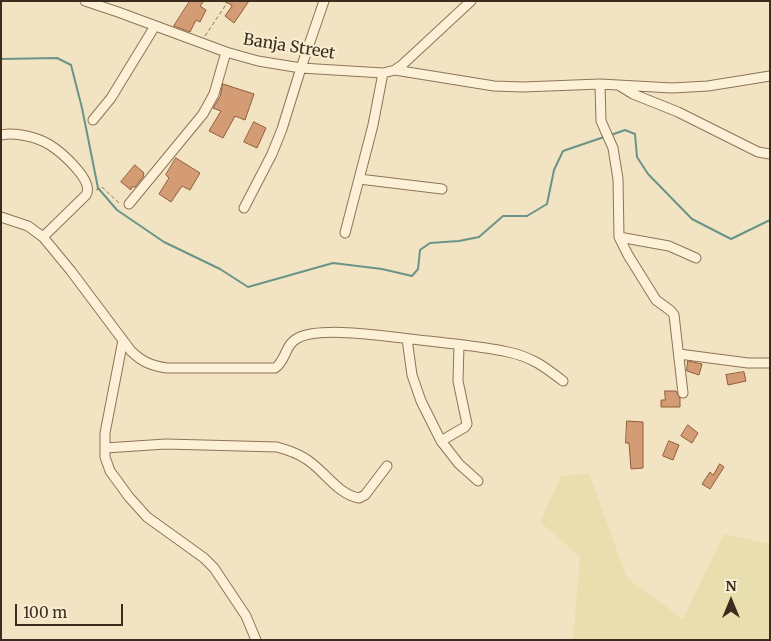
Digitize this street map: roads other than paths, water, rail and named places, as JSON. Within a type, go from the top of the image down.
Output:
[{"type":"street","name":"Banja Street","points":[[85,1],[226,52],[258,60],[301,68],[383,73],[394,70],[471,1]]},
{"type":"street","points":[[244,208],[276,146],[324,1]]},
{"type":"street","points":[[93,120],[111,98],[155,26]]},
{"type":"street","points":[[129,204],[203,114],[214,94],[226,52]]},
{"type":"street","points":[[394,70],[494,86],[524,87],[600,84],[681,88],[708,86],[770,76]]},
{"type":"street","points":[[344,233],[373,125],[383,73]]},
{"type":"street","points":[[600,84],[601,121],[612,148],[618,179],[619,237],[656,300],[674,315],[683,393]]},
{"type":"street","points":[[618,85],[633,94],[678,112],[758,152],[770,154]]},
{"type":"street","points":[[1,135],[15,134],[50,144],[76,167],[88,185],[86,195],[43,237]]},
{"type":"street","points":[[359,179],[442,189]]},
{"type":"street","points":[[1,217],[28,226],[43,237],[137,357],[153,366],[167,368],[275,368],[279,365],[295,339],[304,335],[321,332],[494,349],[525,356],[541,364],[563,381]]},
{"type":"street","points":[[619,237],[669,246],[696,258]]},
{"type":"street","points":[[406,339],[415,386],[441,441],[459,464],[478,481]]},
{"type":"street","points":[[123,340],[105,433],[105,457],[110,471],[147,517],[204,558],[214,568],[246,616],[256,640]]},
{"type":"street","points":[[441,441],[467,424],[458,381],[459,345]]},
{"type":"street","points":[[679,354],[748,363],[770,363]]},
{"type":"street","points":[[105,448],[166,444],[277,447],[292,451],[307,459],[352,497],[359,498],[365,495],[387,466]]},
{"type":"waterway","points":[[1,59],[57,58],[71,65],[82,108],[98,188],[117,210],[164,242],[220,269],[248,287],[333,263],[382,269],[412,276],[418,269],[420,250],[430,243],[459,241],[479,237],[503,216],[527,216],[547,204],[554,170],[563,151],[604,137]]},
{"type":"waterway","points":[[611,135],[625,130],[635,134],[637,157],[648,174],[692,219],[731,239],[770,220]]}]
